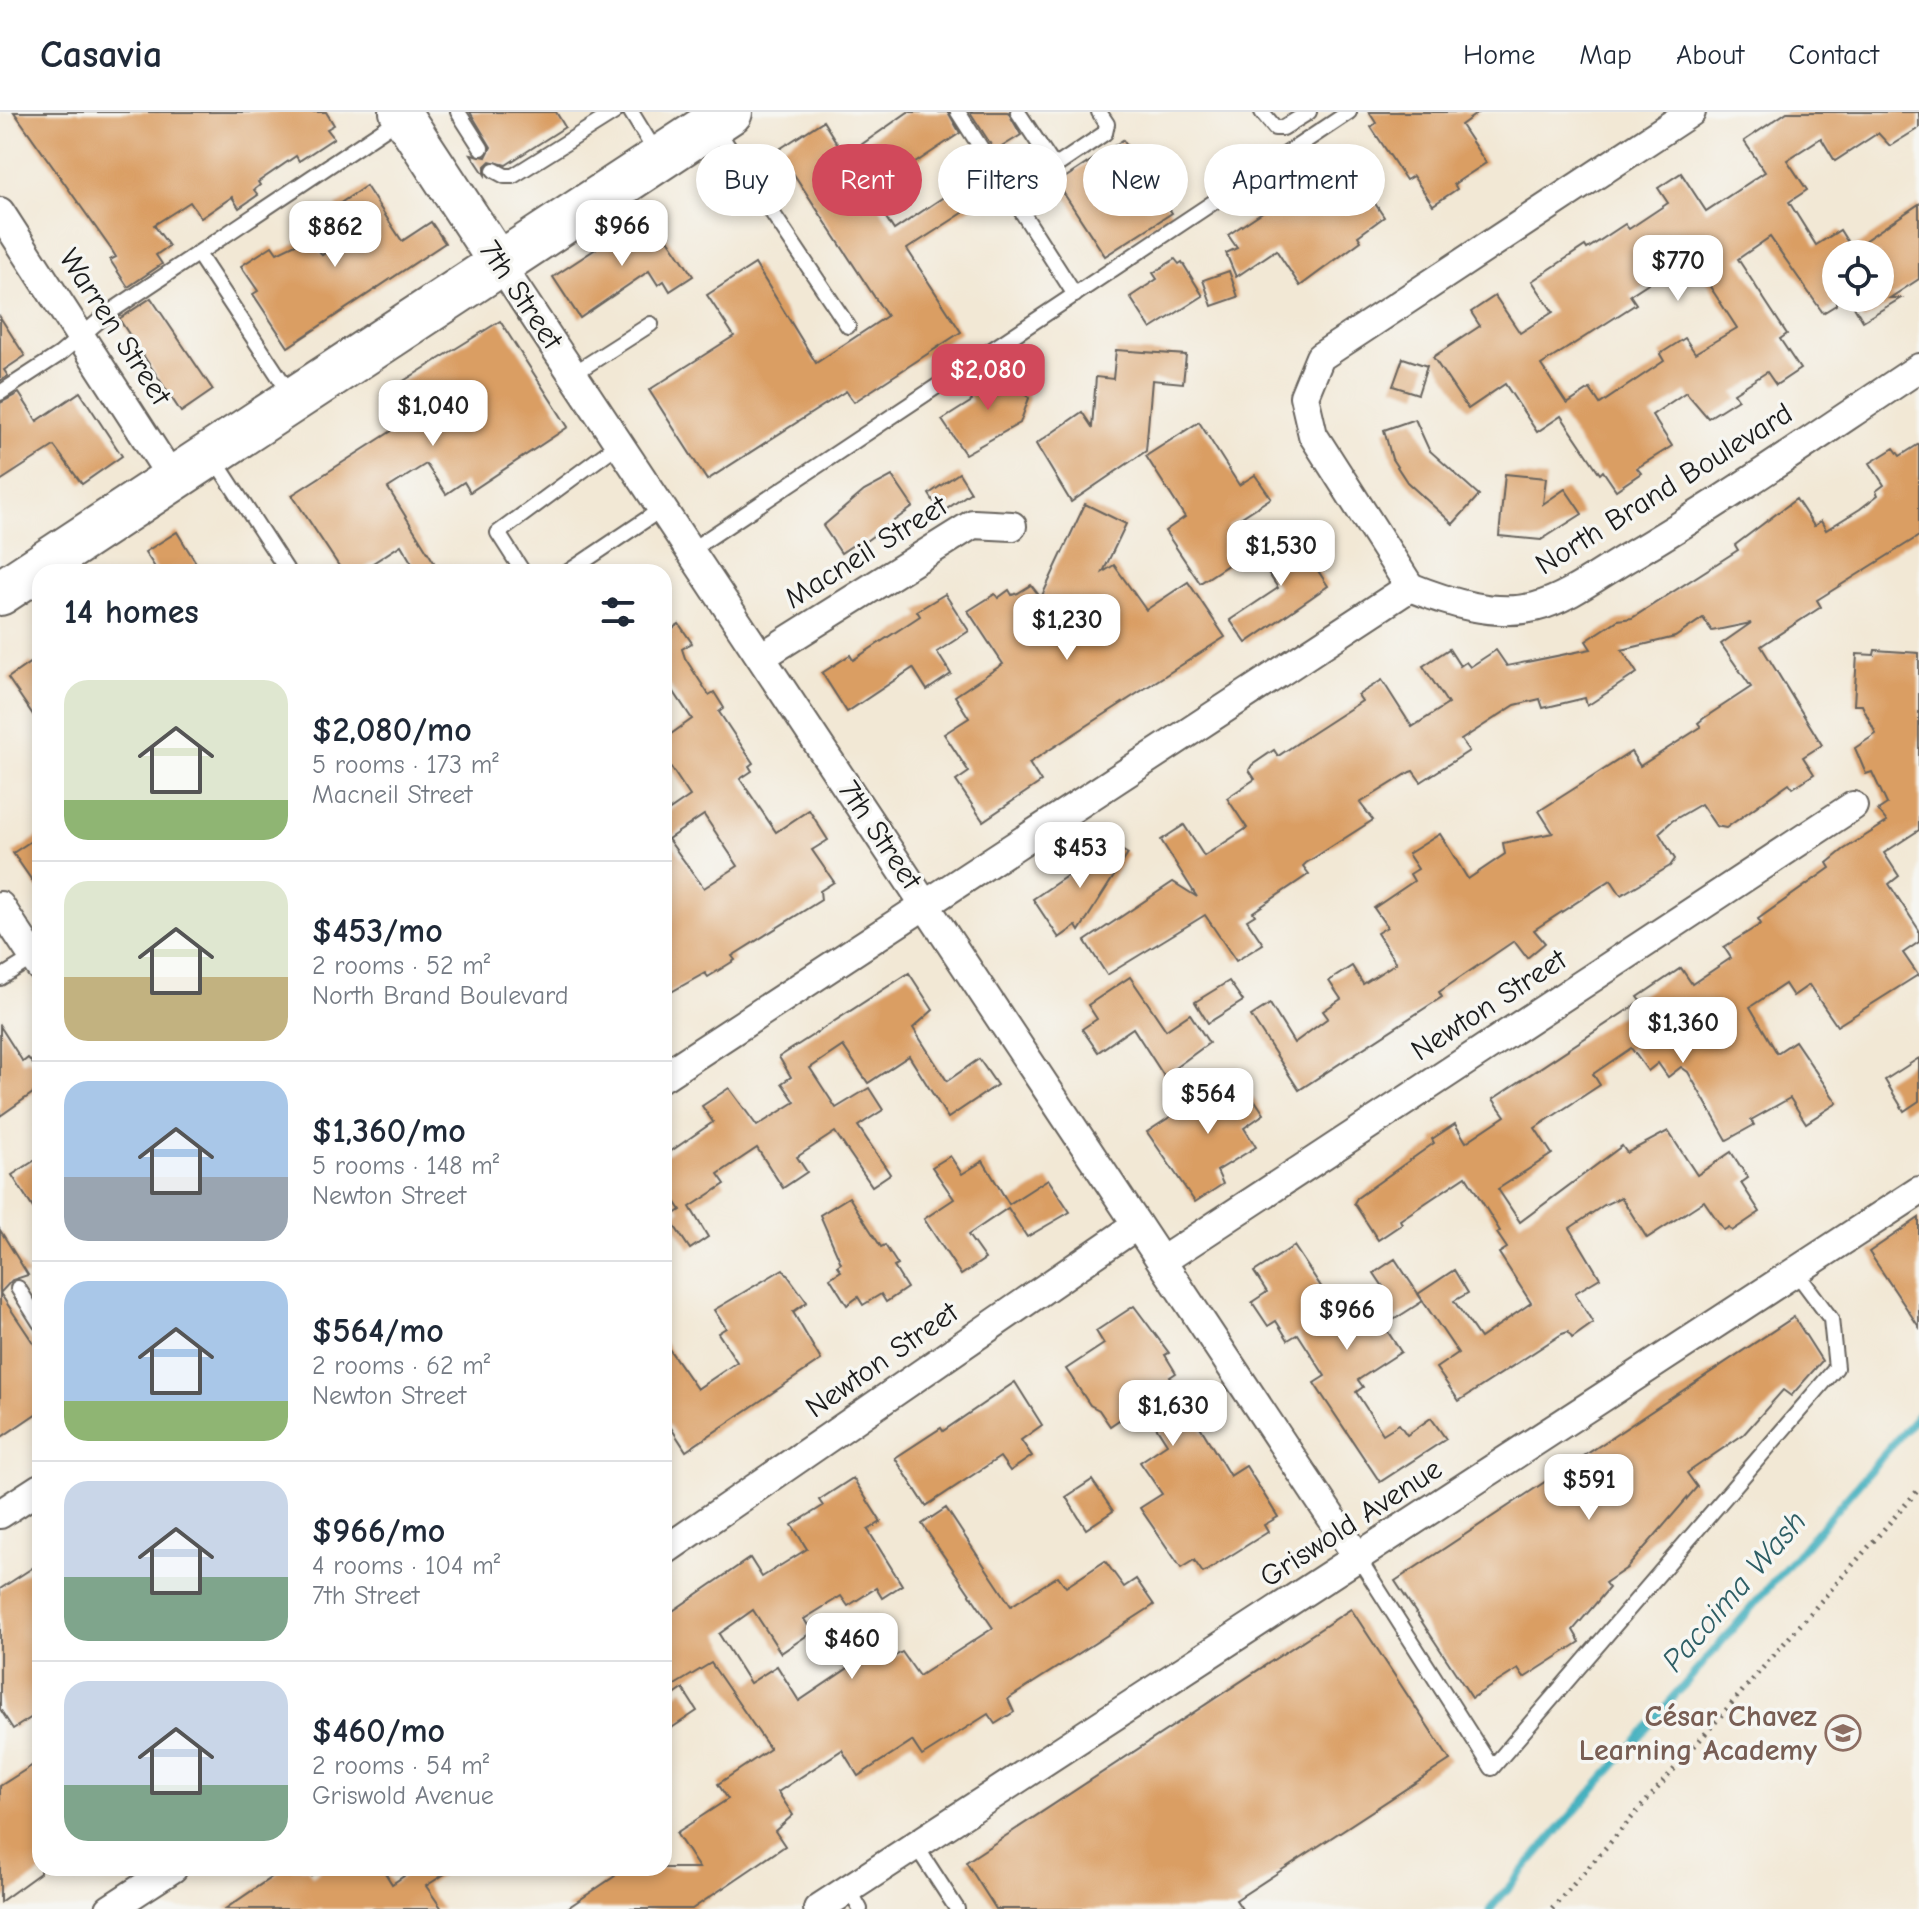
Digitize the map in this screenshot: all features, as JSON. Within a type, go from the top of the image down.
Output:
[{"type":"main road","points":[[43,564],[721,118]]},
{"type":"main road","points":[[0,593],[32,572]]},
{"type":"street","points":[[672,1071],[1410,587],[1313,435],[1304,396],[1320,357],[1691,112]]},
{"type":"street","name":"7th Street","points":[[401,114],[1359,1559]]},
{"type":"street","name":"Warren Street","points":[[0,212],[172,478]]},
{"type":"street","name":"North Brand Boulevard","points":[[1410,587],[1451,603],[1492,608],[1534,607],[1566,594],[1682,525],[1919,368]]},
{"type":"street","name":"Macneil Street","points":[[761,657],[973,524],[1012,526]]},
{"type":"street","name":"Newton Street","points":[[1162,1261],[1853,806]]},
{"type":"street","points":[[0,906],[32,954]]},
{"type":"street","name":"Griswold Avenue","points":[[818,1909],[854,1899],[916,1846],[1919,1191]]},
{"type":"street","name":"Newton Street","points":[[672,1537],[1137,1225]]},
{"type":"street","points":[[0,1514],[32,1493]]},
{"type":"street","points":[[110,1909],[161,1876]]},
{"type":"lane","points":[[458,112],[481,148]]},
{"type":"lane","points":[[494,170],[505,176],[513,176],[615,112]]},
{"type":"lane","points":[[631,112],[659,158]]},
{"type":"lane","points":[[958,112],[1075,295]]},
{"type":"lane","points":[[1018,112],[1051,162],[1059,164],[1105,133],[1107,124],[1099,112]]},
{"type":"lane","points":[[1262,112],[1275,128],[1283,128],[1309,112]]},
{"type":"lane","points":[[691,550],[1349,112]]},
{"type":"lane","points":[[0,393],[107,314],[401,114]]},
{"type":"lane","points":[[721,118],[848,326]]},
{"type":"lane","points":[[198,254],[294,399]]},
{"type":"lane","points":[[573,374],[651,324]]},
{"type":"lane","points":[[518,564],[498,533],[620,443]]},
{"type":"lane","points":[[211,454],[283,564]]},
{"type":"lane","points":[[580,564],[663,508]]},
{"type":"lane","points":[[0,978],[32,964]]},
{"type":"lane","points":[[1359,1559],[1492,1768],[1836,1368],[1831,1319],[1796,1272]]},
{"type":"lane","points":[[18,1288],[32,1310]]},
{"type":"lane","points":[[916,1846],[957,1909]]},
{"type":"path","points":[[1552,1909],[1919,1489]]},
{"type":"building","points":[[14,112],[326,112],[334,125],[327,129],[334,138],[299,161],[296,156],[258,182],[260,185],[254,190],[258,195],[239,208],[232,197],[201,218],[190,202],[154,225],[169,246],[156,255],[162,264],[128,287],[110,260],[116,257],[111,249]]},
{"type":"building","points":[[470,112],[556,112],[565,127],[506,165],[490,161],[485,166],[485,175],[471,154],[486,157],[491,147]]},
{"type":"building","points":[[908,112],[948,112],[960,133],[944,144],[938,144],[938,148],[922,158],[922,144],[862,144]]},
{"type":"building","points":[[970,112],[1008,112],[1021,135],[1006,144],[991,144]]},
{"type":"building","points":[[1369,112],[1479,112],[1461,125],[1486,163],[1454,184],[1457,189],[1433,205],[1413,176],[1406,180],[1371,127],[1376,123]]},
{"type":"building","points":[[1787,112],[1919,112],[1919,128],[1890,146],[1878,133],[1835,161],[1821,138],[1787,160],[1807,190],[1789,202],[1816,245],[1822,241],[1822,312],[1770,237],[1738,259],[1787,334],[1780,339],[1800,369],[1776,385],[1767,372],[1734,393],[1738,399],[1708,418],[1686,392],[1652,415],[1672,446],[1637,468],[1641,473],[1616,490],[1603,471],[1600,474],[1561,416],[1537,432],[1505,384],[1468,409],[1433,357],[1480,326],[1471,312],[1495,296],[1520,333],[1553,312],[1532,281],[1585,246],[1587,249],[1625,224],[1629,229],[1668,203],[1658,188],[1681,173],[1706,211],[1765,172],[1744,141]],"holes":[[[1690,256],[1737,328],[1695,353],[1685,338],[1660,354],[1664,361],[1600,404],[1590,389],[1567,404],[1541,365],[1636,304],[1630,295]]]},
{"type":"building","points":[[823,121],[837,144],[812,144],[812,202],[796,177],[796,144],[787,144]]},
{"type":"building","points":[[1083,166],[1083,216],[1167,216],[1105,256],[1067,198],[1067,176]]},
{"type":"building","points":[[366,186],[402,241],[431,222],[445,243],[288,347],[253,294],[258,291],[241,266],[272,246],[277,253],[310,237],[322,255],[354,234],[336,206]]},
{"type":"building","points":[[938,201],[938,216],[958,216],[907,249],[961,332],[854,402],[846,391],[707,480],[649,390],[734,336],[707,295],[755,264],[816,363],[887,316],[821,216],[885,216],[894,230],[915,216],[922,216],[922,211]]},
{"type":"building","points":[[1919,204],[1919,279],[1894,295],[1894,240],[1865,240]]},
{"type":"building","points":[[1256,216],[1384,217],[1358,236],[1361,241],[1300,286],[1276,250],[1236,277],[1226,253],[1237,248],[1228,235]]},
{"type":"building","points":[[654,218],[693,276],[670,291],[664,281],[658,285],[649,271],[580,318],[553,277],[623,231],[627,236]]},
{"type":"building","points":[[1840,230],[1846,240],[1824,240]]},
{"type":"building","points":[[1175,259],[1179,264],[1182,262],[1203,296],[1151,329],[1130,297],[1157,279],[1153,273]]},
{"type":"building","points":[[1229,271],[1238,297],[1212,306],[1203,280]]},
{"type":"building","points":[[151,298],[213,390],[181,412],[119,319]]},
{"type":"building","points":[[1858,312],[1878,312],[1863,321]]},
{"type":"building","points":[[0,317],[25,356],[4,370],[8,376],[0,381]]},
{"type":"building","points":[[500,321],[568,427],[470,492],[464,482],[446,494],[426,464],[388,488],[435,564],[412,564],[401,545],[371,564],[338,564],[292,495],[401,425],[381,395]]},
{"type":"building","points":[[1116,350],[1186,355],[1183,383],[1152,380],[1146,451],[1071,502],[1036,444],[1082,412],[1092,427],[1096,377],[1113,379]]},
{"type":"building","points":[[1403,358],[1427,366],[1418,394],[1393,386]]},
{"type":"building","points":[[990,372],[998,384],[1013,373],[1029,398],[1020,423],[965,454],[942,420],[972,401],[965,389]]},
{"type":"building","points":[[80,392],[122,456],[82,484],[54,446],[0,481],[0,403],[19,393],[37,421]]},
{"type":"building","points":[[1415,419],[1429,450],[1479,495],[1453,524],[1407,482],[1392,459],[1384,430]]},
{"type":"building","points":[[1199,422],[1239,485],[1255,475],[1271,498],[1228,526],[1246,553],[1200,583],[1165,531],[1185,517],[1146,456]]},
{"type":"building","points":[[1919,444],[1919,536],[1817,600],[1821,607],[1761,646],[1822,745],[1803,757],[1814,774],[1793,788],[1789,783],[1726,828],[1716,826],[1701,804],[1672,821],[1659,833],[1675,859],[1670,866],[1621,895],[1611,880],[1534,930],[1545,943],[1527,958],[1514,941],[1439,992],[1442,997],[1299,1090],[1251,1016],[1270,1004],[1294,1043],[1328,1018],[1323,1011],[1341,999],[1329,981],[1352,966],[1363,984],[1396,963],[1377,933],[1387,927],[1374,908],[1414,881],[1410,874],[1418,869],[1408,854],[1440,834],[1468,879],[1505,854],[1503,843],[1553,833],[1539,811],[1631,752],[1640,766],[1701,727],[1698,723],[1704,718],[1751,687],[1721,644],[1751,623],[1712,631],[1703,618],[1675,637],[1622,650],[1637,673],[1587,706],[1585,698],[1543,708],[1540,699],[1515,705],[1461,740],[1469,751],[1421,782],[1413,771],[1410,772],[1360,803],[1373,820],[1306,863],[1303,866],[1309,874],[1253,912],[1255,915],[1247,920],[1263,944],[1236,961],[1205,915],[1107,975],[1085,941],[1173,882],[1197,897],[1161,840],[1184,825],[1204,856],[1247,828],[1227,798],[1255,779],[1249,770],[1252,765],[1274,750],[1278,756],[1362,701],[1358,695],[1382,680],[1412,727],[1448,704],[1423,666],[1449,649],[1460,666],[1466,662],[1470,667],[1496,650],[1507,666],[1591,649],[1586,641],[1618,620],[1632,618],[1738,550],[1735,545],[1796,499],[1814,526],[1821,521],[1826,530],[1860,509],[1878,495],[1876,491],[1884,485],[1870,463],[1894,448],[1900,456]]},
{"type":"building","points":[[959,473],[971,492],[941,513],[929,494]]},
{"type":"building","points":[[1505,474],[1546,478],[1543,504],[1565,489],[1582,514],[1541,540],[1499,536]]},
{"type":"building","points":[[892,476],[913,507],[859,546],[856,543],[841,553],[823,526],[864,491]]},
{"type":"building","points":[[1085,504],[1126,524],[1103,572],[1114,565],[1146,610],[1188,582],[1225,637],[1029,763],[1041,782],[983,821],[956,781],[969,772],[944,734],[969,718],[955,696],[1003,664],[968,611],[995,594],[998,598],[1009,590],[1012,595],[1031,585],[1041,598]]},
{"type":"building","points":[[177,532],[197,564],[153,564],[145,552]]},
{"type":"building","points":[[1294,534],[1328,586],[1246,643],[1230,620],[1278,588],[1258,557]]},
{"type":"building","points":[[945,594],[969,631],[937,652],[951,674],[927,690],[913,668],[847,712],[822,673],[850,655],[853,660],[920,616],[917,611]]},
{"type":"building","points":[[679,624],[692,643],[682,649],[685,658],[709,695],[714,692],[724,708],[719,712],[753,763],[749,766],[752,771],[740,779],[776,832],[809,810],[828,840],[812,850],[834,882],[820,891],[821,900],[732,956],[735,960],[708,977],[705,973],[672,992],[672,844],[704,888],[738,866],[704,815],[672,836],[672,808],[690,796],[672,769],[672,733],[692,719],[672,689],[672,629]]},
{"type":"building","points":[[1875,650],[1919,653],[1919,830],[1884,853],[1899,876],[1889,884],[1919,930],[1919,942],[1903,953],[1918,975],[1837,1026],[1809,985],[1793,996],[1785,984],[1750,1007],[1777,1053],[1795,1041],[1837,1103],[1806,1123],[1790,1098],[1751,1120],[1754,1125],[1727,1140],[1688,1072],[1681,1067],[1668,1077],[1658,1063],[1648,1071],[1631,1048],[1593,1074],[1600,1085],[1535,1128],[1552,1154],[1498,1189],[1520,1222],[1622,1146],[1627,1153],[1668,1131],[1697,1175],[1731,1152],[1748,1178],[1741,1183],[1760,1212],[1732,1231],[1729,1227],[1724,1230],[1704,1201],[1647,1238],[1621,1197],[1604,1205],[1570,1228],[1600,1278],[1575,1293],[1593,1323],[1572,1338],[1568,1332],[1562,1334],[1459,1401],[1436,1368],[1458,1353],[1418,1294],[1454,1270],[1468,1293],[1454,1301],[1480,1338],[1531,1303],[1499,1253],[1507,1248],[1497,1233],[1500,1231],[1466,1176],[1400,1220],[1402,1224],[1378,1240],[1354,1203],[1455,1124],[1466,1142],[1505,1116],[1493,1099],[1641,1001],[1638,997],[1681,968],[1692,984],[1731,958],[1724,947],[1761,924],[1758,919],[1830,868],[1827,863],[1843,850],[1887,822],[1878,810],[1887,804],[1872,772],[1866,774],[1855,748],[1876,734],[1862,705],[1854,705],[1857,654],[1874,655]]},
{"type":"building","points":[[31,662],[32,713],[8,678]]},
{"type":"building","points":[[32,840],[32,880],[13,853]]},
{"type":"building","points":[[1105,840],[1128,854],[1079,931],[1076,926],[1059,938],[1033,899],[1093,858]]},
{"type":"building","points":[[909,973],[933,1010],[913,1028],[947,1081],[979,1059],[997,1085],[948,1118],[909,1056],[868,1083],[843,1046],[810,1068],[836,1108],[869,1088],[883,1110],[858,1126],[890,1174],[872,1186],[835,1132],[797,1157],[807,1172],[783,1188],[757,1148],[718,1174],[725,1184],[690,1207],[708,1237],[690,1249],[672,1222],[672,1216],[681,1210],[672,1197],[672,1150],[713,1122],[702,1106],[729,1088],[757,1126],[795,1102],[782,1083],[791,1077],[779,1057]]},
{"type":"building","points":[[1130,977],[1166,1030],[1190,1014],[1209,1043],[1164,1076],[1133,1028],[1098,1052],[1082,1029],[1097,1019],[1088,1005]]},
{"type":"building","points":[[1229,981],[1243,1001],[1208,1023],[1195,1002]]},
{"type":"building","points":[[0,1026],[23,1062],[28,1058],[32,1063],[32,1094],[0,1116]]},
{"type":"building","points":[[1919,1058],[1919,1101],[1904,1111],[1885,1080]]},
{"type":"building","points":[[1238,1075],[1264,1114],[1244,1128],[1256,1147],[1217,1171],[1223,1184],[1195,1202],[1147,1132]]},
{"type":"building","points":[[950,1156],[962,1174],[983,1161],[1009,1204],[1048,1179],[1070,1212],[1027,1237],[1008,1208],[968,1235],[985,1259],[961,1275],[924,1219],[954,1199],[932,1167]]},
{"type":"building","points":[[32,1162],[32,1206],[12,1175]]},
{"type":"building","points":[[849,1197],[881,1247],[885,1245],[898,1265],[894,1267],[907,1288],[886,1302],[881,1294],[863,1305],[858,1297],[847,1305],[830,1278],[841,1271],[837,1266],[841,1263],[820,1215]]},
{"type":"building","points":[[1919,1218],[1919,1327],[1869,1252]]},
{"type":"building","points":[[0,1230],[28,1275],[12,1280],[0,1293]]},
{"type":"building","points":[[1294,1246],[1334,1306],[1347,1319],[1388,1294],[1374,1273],[1395,1259],[1423,1301],[1384,1326],[1401,1352],[1358,1380],[1363,1387],[1356,1392],[1383,1434],[1399,1424],[1407,1435],[1431,1418],[1446,1439],[1380,1482],[1314,1383],[1325,1376],[1298,1334],[1288,1340],[1276,1321],[1268,1326],[1252,1302],[1267,1292],[1254,1272]]},
{"type":"building","points":[[783,1269],[807,1302],[793,1312],[821,1360],[686,1451],[672,1429],[672,1353],[697,1389],[737,1362],[718,1333],[726,1328],[714,1310]]},
{"type":"building","points":[[0,1293],[32,1341],[32,1416],[0,1438]]},
{"type":"building","points":[[1134,1306],[1169,1353],[1165,1355],[1176,1373],[1170,1377],[1230,1476],[1246,1466],[1278,1517],[1264,1525],[1268,1532],[1203,1573],[1194,1560],[1181,1568],[1140,1508],[1162,1494],[1140,1462],[1167,1444],[1144,1408],[1141,1405],[1110,1426],[1099,1410],[1090,1405],[1066,1369],[1104,1344],[1096,1331]]},
{"type":"building","points":[[1794,1317],[1822,1361],[1791,1396],[1783,1390],[1744,1434],[1687,1473],[1697,1487],[1627,1568],[1605,1583],[1609,1588],[1573,1630],[1580,1642],[1524,1678],[1518,1669],[1472,1698],[1395,1581]]},
{"type":"building","points":[[1015,1382],[1042,1425],[1021,1440],[1032,1456],[1010,1471],[1000,1457],[926,1506],[895,1458],[941,1428],[943,1431]]},
{"type":"building","points":[[853,1478],[881,1522],[868,1530],[902,1585],[882,1598],[876,1588],[848,1606],[841,1596],[804,1619],[812,1632],[781,1653],[753,1610],[719,1634],[750,1683],[777,1666],[799,1701],[881,1646],[890,1659],[902,1652],[919,1676],[993,1628],[922,1524],[946,1508],[1011,1606],[1058,1576],[1066,1587],[1105,1561],[1124,1587],[1136,1579],[1154,1605],[1008,1699],[1014,1712],[995,1724],[988,1714],[922,1756],[912,1741],[858,1776],[842,1750],[778,1792],[793,1815],[775,1831],[785,1846],[692,1909],[566,1909],[615,1876],[672,1876],[672,1868],[699,1868],[676,1833],[728,1799],[718,1784],[770,1749],[711,1663],[673,1686],[672,1612],[750,1558],[762,1577],[807,1549],[792,1525],[823,1506],[819,1500]]},
{"type":"building","points":[[1092,1480],[1113,1511],[1086,1529],[1066,1497]]},
{"type":"building","points":[[32,1568],[32,1717],[13,1729],[0,1709],[0,1589]]},
{"type":"building","points":[[1351,1609],[1450,1760],[1236,1900],[1242,1909],[996,1909],[966,1862]]},
{"type":"building","points":[[683,1689],[697,1711],[672,1728],[672,1697]]},
{"type":"building","points":[[32,1766],[32,1876],[36,1876],[0,1902],[0,1786]]},
{"type":"building","points":[[273,1876],[387,1876],[392,1884],[404,1876],[442,1876],[426,1886],[442,1909],[225,1909]]},
{"type":"waterway","name":"Pacoima Wash","points":[[1490,1909],[1919,1414]]},
{"type":"place","name":"César Chavez Learning Academy","points":[[1843,1733]]}]
